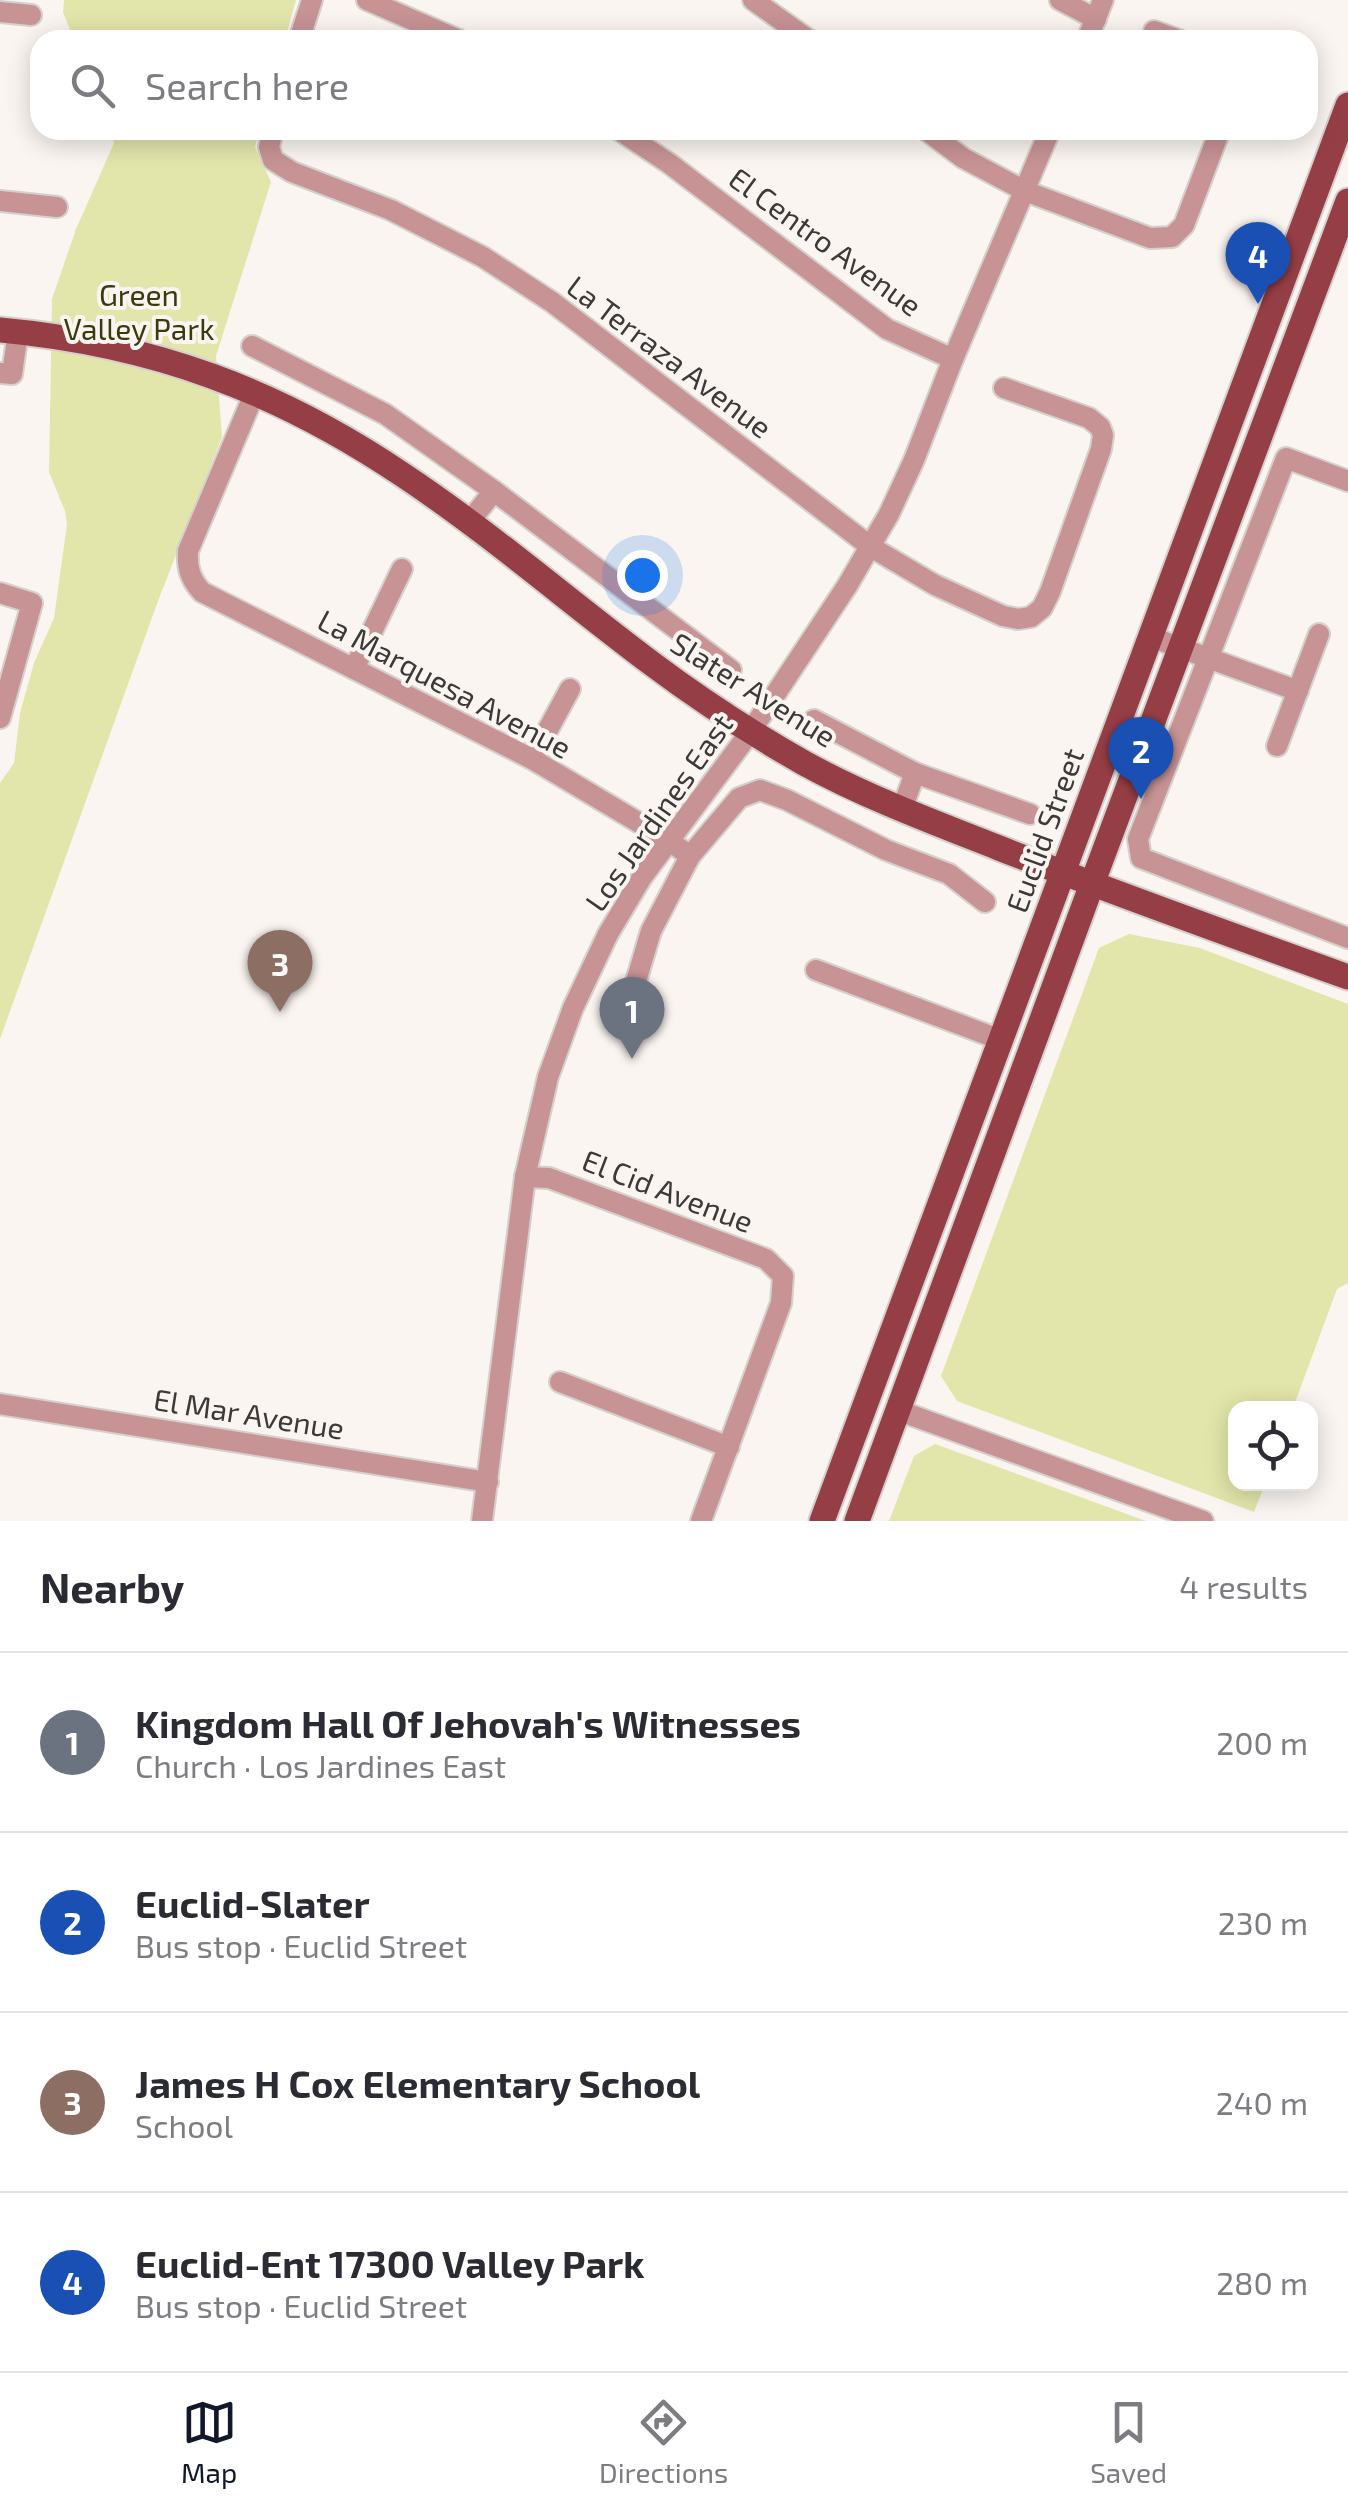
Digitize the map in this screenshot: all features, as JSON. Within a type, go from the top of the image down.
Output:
[{"type":"main road","name":"Euclid Street","points":[[822,1521],[1348,104]]},
{"type":"main road","name":"Euclid Street","points":[[857,1521],[1348,201]]},
{"type":"main road","name":"Slater Avenue","points":[[9,331],[53,335],[155,356],[256,392],[335,432],[402,474],[654,665],[806,764],[902,809],[1063,873],[1348,977]]},
{"type":"main road","points":[[936,1216],[965,1227]]},
{"type":"street","points":[[302,30],[312,0]]},
{"type":"street","points":[[367,0],[436,30]]},
{"type":"street","points":[[754,0],[795,30]]},
{"type":"street","points":[[1060,0],[1100,9]]},
{"type":"street","points":[[0,12],[30,15]]},
{"type":"street","name":"La Terraza Avenue","points":[[271,140],[274,160],[292,172],[424,226],[483,256],[552,302],[871,547],[936,585],[1018,619],[1031,617],[1042,608],[1050,592],[1096,469],[1103,435],[1100,426],[1089,418],[1004,388]]},
{"type":"street","name":"El Centro Avenue","points":[[634,140],[887,328],[953,359]]},
{"type":"street","points":[[939,140],[963,158],[1025,191],[1150,238],[1172,237],[1184,225],[1216,140]]},
{"type":"street","name":"Los Jardines East","points":[[482,1521],[525,1176],[548,1076],[573,1008],[608,934],[642,877],[751,731],[871,547],[914,460],[1046,140]]},
{"type":"street","points":[[0,201],[57,207]]},
{"type":"street","points":[[0,373],[12,374],[9,331]]},
{"type":"street","name":"Slater Avenue","points":[[252,346],[386,414],[731,670]]},
{"type":"street","name":"La Marquesa Avenue","points":[[256,392],[188,551],[192,582],[202,592],[532,760],[690,856]]},
{"type":"street","points":[[1239,398],[1270,410]]},
{"type":"street","points":[[1348,481],[1286,458],[1138,840],[1141,858],[1348,938]]},
{"type":"street","points":[[469,522],[494,491]]},
{"type":"street","points":[[354,669],[402,569]]},
{"type":"street","points":[[0,594],[32,603],[0,718]]},
{"type":"street","points":[[1277,746],[1319,634]]},
{"type":"street","points":[[1151,637],[1298,691]]},
{"type":"street","points":[[532,760],[570,689]]},
{"type":"street","points":[[814,720],[915,773],[1030,814]]},
{"type":"street","points":[[902,809],[915,773]]},
{"type":"street","points":[[637,978],[651,932],[690,856],[738,798],[760,790],[886,850],[949,874],[985,902]]},
{"type":"street","points":[[816,970],[1001,1040]]},
{"type":"street","name":"El Cid Avenue","points":[[525,1176],[549,1178],[766,1259],[783,1276],[781,1303],[729,1447]]},
{"type":"street","points":[[560,1382],[729,1447],[702,1521]]},
{"type":"street","name":"El Mar Avenue","points":[[0,1404],[488,1482]]},
{"type":"street","points":[[897,1410],[1203,1521]]},
{"type":"green space","points":[[64,0],[296,0],[288,30],[70,30],[63,12]]},
{"type":"green space","name":"Green Valley Park","points":[[113,140],[257,140],[255,147],[271,182],[216,356],[222,437],[158,601],[0,1039],[0,783],[14,763],[20,713],[34,663],[54,618],[67,524],[49,472],[52,299],[76,229]]},
{"type":"green space","points":[[1129,934],[1200,948],[1348,1004],[1348,1283],[1337,1289],[1296,1401],[1228,1401],[1228,1491],[1262,1491],[1254,1512],[957,1401],[941,1376],[1099,948]]},
{"type":"green space","points":[[935,1444],[1146,1521],[889,1521],[914,1456]]},
{"type":"place","name":"Euclid-Ent 17300 Valley Park","points":[[1258,304]]},
{"type":"place","name":"Euclid-Slater","points":[[1141,799]]},
{"type":"place","name":"James H Cox Elementary School","points":[[280,1012]]},
{"type":"place","name":"Kingdom Hall Of Jehovah's Witnesses","points":[[632,1059]]}]
